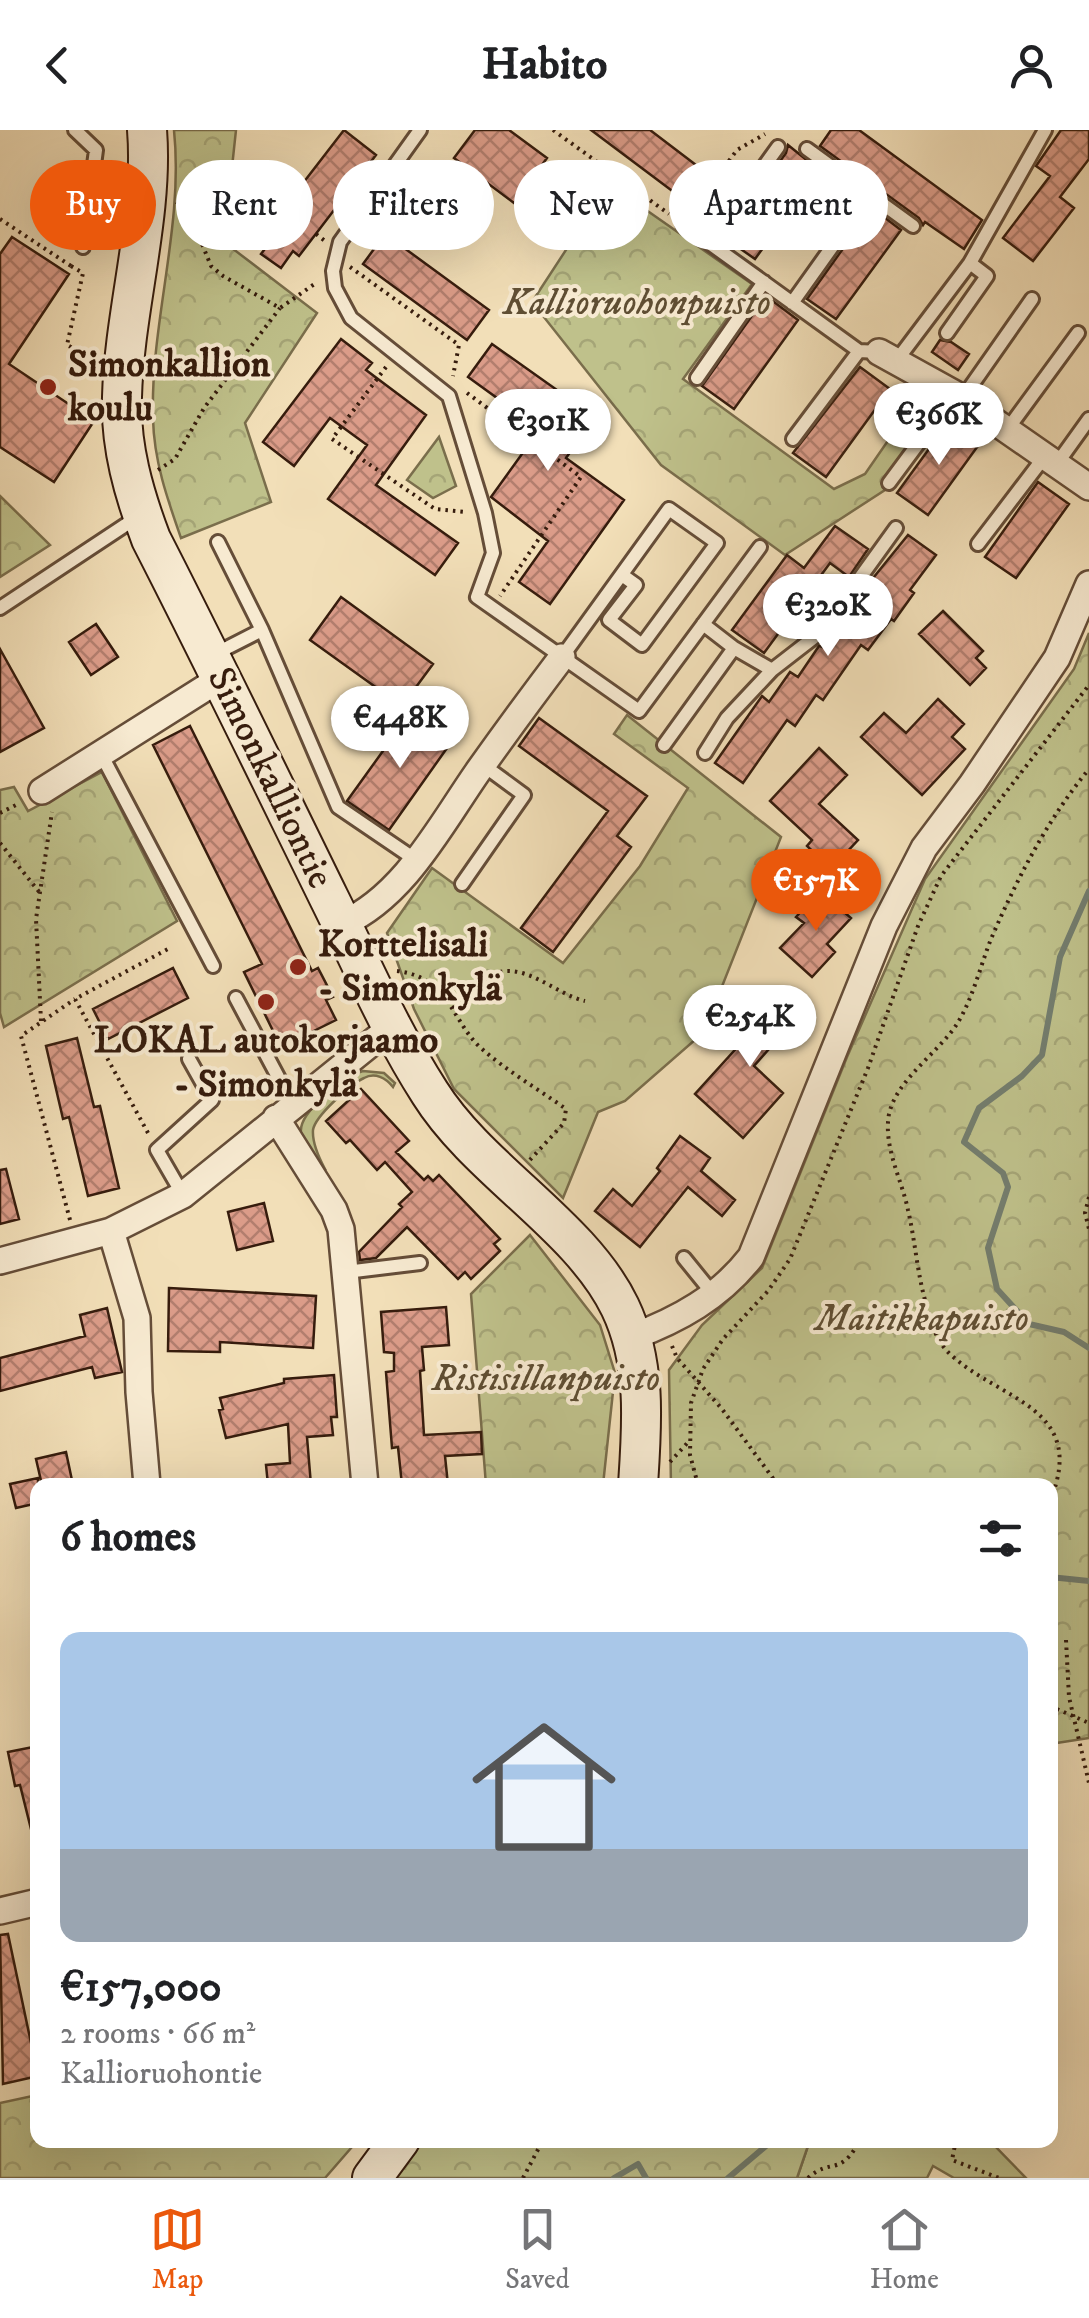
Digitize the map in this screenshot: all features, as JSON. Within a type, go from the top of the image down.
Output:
[{"type":"main road","name":"Simonkalliontie","points":[[147,130],[150,160]]},
{"type":"main road","name":"Simonkalliontie","points":[[146,250],[122,397],[124,443],[150,539],[390,1028],[444,1114],[586,1257],[650,1340],[644,1405],[651,1477]]},
{"type":"main road","points":[[372,2178],[394,2148]]},
{"type":"street","points":[[877,356],[958,397],[1089,488]]},
{"type":"street","points":[[650,1340],[734,1279],[751,1257],[904,886],[924,848],[1056,658],[1089,584]]},
{"type":"street","points":[[342,924],[364,914],[386,896],[416,860],[562,657]]},
{"type":"street","points":[[49,787],[101,754],[216,667]]},
{"type":"street","points":[[0,1261],[111,1231],[184,1195],[390,1028]]},
{"type":"street","points":[[284,1112],[327,1185],[342,1229],[364,1478]]},
{"type":"street","points":[[111,1231],[136,1318],[146,1478]]},
{"type":"street","points":[[0,1911],[30,1904]]},
{"type":"lane","points":[[76,130],[96,150],[95,160]]},
{"type":"lane","points":[[420,130],[340,242],[332,272],[335,288],[351,318],[449,396],[486,513],[492,553],[477,597],[638,711],[760,547]]},
{"type":"lane","points":[[792,439],[970,263],[1045,130]]},
{"type":"lane","points":[[769,160],[778,147]]},
{"type":"lane","points":[[807,150],[821,160]]},
{"type":"lane","points":[[888,208],[913,226]]},
{"type":"lane","points":[[720,250],[792,303],[877,356]]},
{"type":"lane","points":[[792,303],[830,250]]},
{"type":"lane","points":[[946,333],[987,276],[970,263]]},
{"type":"lane","points":[[697,378],[764,282]]},
{"type":"lane","points":[[889,483],[1032,299]]},
{"type":"lane","points":[[1007,430],[1078,333]]},
{"type":"lane","points":[[978,544],[1089,418]]},
{"type":"lane","points":[[562,657],[669,510],[716,544],[642,645],[609,620],[636,585],[622,575]]},
{"type":"lane","points":[[0,608],[142,514]]},
{"type":"lane","points":[[705,753],[727,718],[772,670],[821,632],[896,528]]},
{"type":"lane","points":[[218,542],[262,630],[338,807],[416,860]]},
{"type":"lane","points":[[703,624],[772,670]]},
{"type":"lane","points":[[216,667],[262,630]]},
{"type":"lane","points":[[664,744],[734,648]]},
{"type":"lane","points":[[101,754],[213,966]]},
{"type":"lane","points":[[462,884],[524,795],[482,765]]},
{"type":"lane","points":[[236,998],[284,1112]]},
{"type":"lane","points":[[184,1195],[157,1150],[212,1100],[189,1059]]},
{"type":"lane","points":[[684,1258],[714,1295]]},
{"type":"lane","points":[[346,1272],[420,1263]]},
{"type":"path","points":[[553,130],[669,214]]},
{"type":"path","points":[[730,160],[737,150],[772,131]]},
{"type":"path","points":[[156,200],[187,208],[211,266],[280,308]]},
{"type":"path","points":[[0,219],[83,273],[67,345],[80,352],[102,354]]},
{"type":"path","points":[[71,266],[81,250]]},
{"type":"path","points":[[351,268],[459,345],[452,382]]},
{"type":"path","points":[[166,466],[175,460],[204,408],[280,308],[332,272]]},
{"type":"path","points":[[396,354],[332,439],[435,510],[486,513]]},
{"type":"path","points":[[466,393],[582,478],[493,608]]},
{"type":"path","points":[[697,1478],[690,1440],[691,1403],[703,1369],[790,1259],[868,1068],[918,926],[941,876],[1089,685]]},
{"type":"path","points":[[1055,1422],[1045,1410],[968,1368],[947,1351],[932,1328],[908,1208],[893,1160],[889,1116],[903,1088],[958,1021],[1030,855],[1089,769]]},
{"type":"path","points":[[41,1023],[36,919],[49,787]]},
{"type":"path","points":[[0,843],[40,893]]},
{"type":"path","points":[[76,1242],[21,1036],[75,999],[168,949]]},
{"type":"path","points":[[387,970],[409,972],[440,992],[482,1049],[568,1112],[564,1123],[521,1170]]},
{"type":"path","points":[[453,1008],[486,977],[511,970],[536,978],[567,997],[585,1000]]},
{"type":"path","points":[[75,999],[157,1150]]},
{"type":"path","points":[[1089,1196],[1085,1212],[1089,1229]]},
{"type":"path","points":[[650,1340],[677,1358],[699,1381],[773,1478]]},
{"type":"path","points":[[651,1477],[690,1440]]},
{"type":"path","points":[[1058,1482],[1066,1462]]},
{"type":"path","points":[[1066,1640],[1069,1697],[1089,1783]]},
{"type":"path","points":[[1058,1710],[1089,1723]]},
{"type":"path","points":[[523,2178],[539,2148]]},
{"type":"path","points":[[808,2178],[816,2171],[843,2168],[857,2148]]},
{"type":"path","points":[[954,2148],[952,2160],[999,2178]]},
{"type":"green space","points":[[174,130],[236,130],[233,160],[176,160],[176,166]]},
{"type":"green space","points":[[176,166],[176,250],[234,250],[317,313],[245,423],[271,502],[181,538],[159,465],[153,419],[156,347]]},
{"type":"green space","name":"Kallioruohonpuisto","points":[[649,212],[669,226],[669,250],[703,250],[752,284],[683,379],[834,489],[865,474],[914,403],[939,420],[888,488],[785,555],[661,465],[532,302],[566,250],[649,250]]},
{"type":"green space","points":[[439,437],[456,486],[433,498],[407,480]]},
{"type":"green space","points":[[0,496],[50,545],[0,577]]},
{"type":"green space","name":"Maitikkapuisto","points":[[1089,633],[1089,1738],[1058,1743],[1058,1478],[671,1478],[669,1370],[702,1325],[762,1268],[847,1057],[925,879],[1074,669]]},
{"type":"green space","points":[[627,715],[781,837],[704,1032],[625,1101],[598,1112],[563,1198],[454,1089],[414,1009],[387,933],[432,868],[563,963],[640,866],[688,788],[614,734]]},
{"type":"green space","points":[[102,772],[177,921],[4,1027],[0,1013],[0,790],[14,787],[28,811]]},
{"type":"green space","points":[[363,1071],[384,1073],[395,1083],[393,1087],[380,1077],[368,1076],[327,1109],[313,1130],[325,1169],[319,1170],[304,1142],[302,1125],[324,1096]]},
{"type":"green space","name":"Ristisillanpuisto","points":[[530,1235],[600,1325],[615,1373],[604,1478],[485,1478],[471,1294]]},
{"type":"green space","points":[[30,2097],[30,2148],[351,2148],[325,2178],[0,2178],[0,2103]]},
{"type":"green space","points":[[412,2148],[807,2148],[797,2178],[391,2178]]},
{"type":"green space","points":[[807,2148],[997,2148],[1026,2178],[954,2178],[933,2166],[927,2178],[797,2178]]},
{"type":"building","points":[[344,130],[376,155],[372,160],[333,160],[333,211],[313,238],[313,170]]},
{"type":"building","points":[[475,130],[509,130],[547,158],[514,160],[514,203],[494,188],[494,160],[454,158]]},
{"type":"building","points":[[591,130],[650,130],[689,160],[669,160],[669,188],[649,174],[649,160],[631,160]]},
{"type":"building","points":[[831,130],[859,130],[982,220],[964,249],[925,222],[923,225],[888,195],[888,160],[839,160],[820,146]]},
{"type":"building","points":[[1061,130],[1089,130],[1089,159],[1060,197],[1074,208],[1033,261],[1003,238],[1050,176],[1036,166]]},
{"type":"building","points":[[788,145],[807,160],[781,160]]},
{"type":"building","points":[[888,220],[901,230],[888,248]]},
{"type":"building","points":[[12,237],[69,274],[9,364],[94,421],[54,482],[0,447],[0,254]]},
{"type":"building","points":[[264,250],[304,250],[299,256],[293,251],[281,268],[261,254]]},
{"type":"building","points":[[373,250],[407,250],[489,310],[467,340],[363,264]]},
{"type":"building","points":[[742,250],[761,250],[755,259]]},
{"type":"building","points":[[842,250],[886,250],[836,319],[807,299]]},
{"type":"building","points":[[766,296],[798,320],[734,409],[702,386]]},
{"type":"building","points":[[341,339],[372,363],[366,370],[426,415],[376,485],[458,543],[435,575],[328,499],[367,445],[330,418],[294,466],[263,442]]},
{"type":"building","points":[[940,340],[969,354],[958,370],[932,352]]},
{"type":"building","points":[[492,344],[595,417],[566,458],[624,500],[550,604],[519,582],[548,541],[491,497],[540,429],[468,377]]},
{"type":"building","points":[[860,367],[890,389],[826,477],[793,453]]},
{"type":"building","points":[[950,420],[980,443],[928,515],[897,493]]},
{"type":"building","points":[[1038,482],[1069,504],[1016,578],[985,557]]},
{"type":"building","points":[[835,526],[868,549],[849,577],[830,563],[764,653],[732,630],[787,555],[804,568]]},
{"type":"building","points":[[908,535],[936,555],[910,590],[914,593],[894,621],[891,619],[868,650],[861,645],[823,700],[816,695],[795,726],[787,720],[743,783],[715,763],[762,696],[769,702],[790,672],[798,677],[819,646],[827,648],[869,591],[865,588]]},
{"type":"building","points":[[341,597],[433,664],[402,706],[310,640]]},
{"type":"building","points":[[943,611],[983,651],[976,658],[986,668],[970,685],[919,634]]},
{"type":"building","points":[[96,624],[118,657],[91,675],[69,642]]},
{"type":"building","points":[[0,649],[44,728],[0,752]]},
{"type":"building","points":[[938,699],[964,724],[952,737],[965,749],[922,795],[861,737],[884,713],[906,733]]},
{"type":"building","points":[[411,712],[452,741],[389,830],[347,801]]},
{"type":"building","points":[[539,718],[647,796],[617,836],[631,847],[553,952],[521,928],[608,811],[519,746]]},
{"type":"building","points":[[190,726],[312,971],[318,968],[333,997],[326,1000],[336,1020],[281,1047],[244,972],[262,964],[153,745]]},
{"type":"building","points":[[819,748],[847,775],[819,804],[858,840],[831,869],[807,846],[812,840],[770,801]]},
{"type":"building","points":[[820,891],[851,918],[827,944],[835,952],[812,977],[780,948],[804,923],[796,917]]},
{"type":"building","points":[[173,968],[188,998],[108,1039],[93,1009]]},
{"type":"building","points":[[781,991],[802,1010],[788,1026],[795,1033],[783,1046],[777,1040],[754,1066],[783,1093],[743,1138],[695,1094],[752,1031],[748,1028]]},
{"type":"building","points":[[77,1038],[94,1107],[100,1106],[119,1188],[88,1196],[69,1117],[63,1119],[46,1046]]},
{"type":"building","points":[[361,1089],[409,1141],[396,1152],[424,1180],[428,1176],[433,1181],[439,1175],[500,1239],[494,1244],[500,1251],[471,1279],[465,1272],[458,1279],[407,1227],[376,1258],[360,1260],[359,1252],[412,1192],[385,1162],[377,1170],[326,1121]]},
{"type":"building","points":[[680,1136],[710,1158],[701,1171],[735,1200],[722,1216],[688,1187],[640,1247],[595,1211],[613,1189],[632,1206],[660,1171],[657,1168]]},
{"type":"building","points":[[6,1169],[19,1219],[0,1224],[0,1170]]},
{"type":"building","points":[[264,1203],[273,1241],[237,1250],[228,1212]]},
{"type":"building","points":[[169,1288],[316,1296],[313,1348],[220,1342],[220,1352],[168,1351]]},
{"type":"building","points":[[446,1307],[449,1345],[422,1347],[424,1435],[481,1432],[482,1454],[445,1456],[447,1478],[401,1478],[398,1447],[392,1448],[386,1372],[394,1371],[394,1353],[384,1352],[381,1312]]},
{"type":"building","points":[[107,1308],[122,1372],[95,1378],[92,1367],[0,1391],[0,1358],[85,1336],[80,1315]]},
{"type":"building","points":[[334,1375],[337,1417],[331,1417],[333,1435],[307,1437],[310,1478],[267,1478],[266,1465],[290,1463],[288,1424],[226,1438],[220,1398],[284,1383],[284,1379]]},
{"type":"building","points":[[66,1452],[72,1478],[40,1478],[36,1459]]},
{"type":"building","points":[[30,1480],[30,1505],[16,1508],[10,1484]]},
{"type":"building","points":[[30,1748],[30,1825],[20,1785],[15,1786],[8,1752]]},
{"type":"building","points":[[8,1934],[30,2038],[30,2078],[3,2084],[0,1935]]},
{"type":"waterway","points":[[1089,891],[1060,957],[1042,1055],[1022,1076],[979,1108],[964,1142],[1003,1173],[1008,1187],[988,1248],[997,1289],[1029,1324],[1064,1332],[1089,1348]]},
{"type":"waterway","points":[[1058,1578],[1089,1581]]},
{"type":"waterway","points":[[728,2178],[764,2148]]},
{"type":"waterway","points":[[614,2178],[638,2164],[646,2178]]},
{"type":"place","name":"Simonkallion koulu","points":[[48,387]]},
{"type":"place","name":"Korttelisali - Simonkylä","points":[[298,967]]},
{"type":"place","name":"LOKAL autokorjaamo - Simonkylä","points":[[266,1002]]}]
